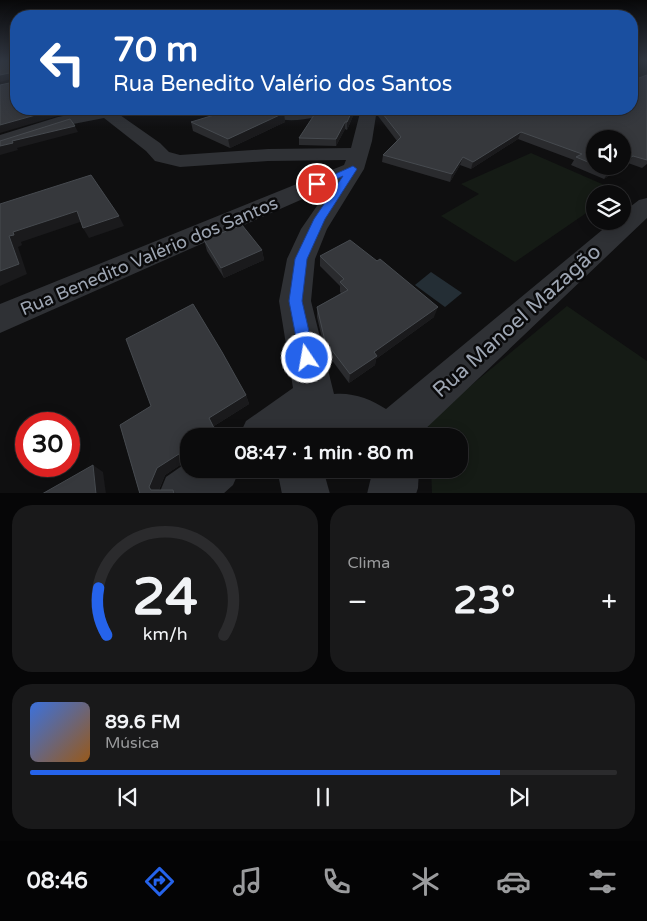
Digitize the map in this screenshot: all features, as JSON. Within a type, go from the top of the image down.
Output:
[{"type":"street","points":[[0,141],[64,120],[90,115]]},
{"type":"street","points":[[110,115],[162,156],[180,161],[268,155],[356,162]]},
{"type":"street","points":[[282,115],[298,117],[306,115]]},
{"type":"street","points":[[314,419],[295,301],[301,259],[318,222],[356,162],[368,115]]},
{"type":"street","name":"Rua Benedito Valério dos Santos","points":[[0,319],[356,162]]},
{"type":"street","name":"Rua Manoel Mazagão","points":[[395,428],[647,205]]},
{"type":"street","points":[[286,428],[314,419],[348,413],[362,416],[378,428]]},
{"type":"street","points":[[183,493],[204,478]]},
{"type":"street","points":[[301,478],[306,493]]},
{"type":"street","points":[[392,493],[395,478]]},
{"type":"shaded area","points":[[531,153],[604,185],[586,185],[586,213],[515,262],[441,216],[479,194],[461,184]]},
{"type":"shaded area","points":[[431,272],[462,293],[445,307],[415,285]]},
{"type":"shaded area","points":[[567,306],[647,361],[647,493],[432,493],[431,478],[468,478],[468,428],[428,428],[428,421]]},
{"type":"building","points":[[10,83],[10,115],[36,115],[0,125],[0,85]]},
{"type":"building","points":[[638,83],[647,83],[647,160],[633,156],[631,157],[631,130],[586,130],[586,161],[576,157],[582,154],[521,132],[473,162],[463,157],[452,174],[383,155],[401,137],[384,115],[638,115]]},
{"type":"building","points":[[214,115],[280,115],[228,139],[191,122]]},
{"type":"building","points":[[314,115],[350,115],[336,139],[299,138]]},
{"type":"building","points":[[70,119],[75,126],[12,141],[13,143],[0,146],[0,141]]},
{"type":"building","points":[[91,175],[119,216],[83,228],[77,211],[13,232],[14,235],[9,236],[19,264],[0,271],[0,204]]},
{"type":"building","points":[[242,225],[262,250],[221,268],[204,240]]},
{"type":"building","points":[[350,240],[377,261],[380,259],[438,307],[374,352],[377,356],[350,374],[325,341],[317,307],[348,290],[340,282],[344,279],[320,256]]},
{"type":"building","points":[[193,304],[246,395],[209,418],[214,428],[180,428],[180,453],[157,468],[149,487],[151,490],[173,490],[174,493],[140,493],[120,425],[151,406],[126,339]]},
{"type":"building","points":[[93,465],[96,493],[44,493],[72,477],[80,477],[80,472]]},
{"type":"route","points":[[307,358],[295,301],[301,259],[319,219],[353,169],[317,184]]}]
